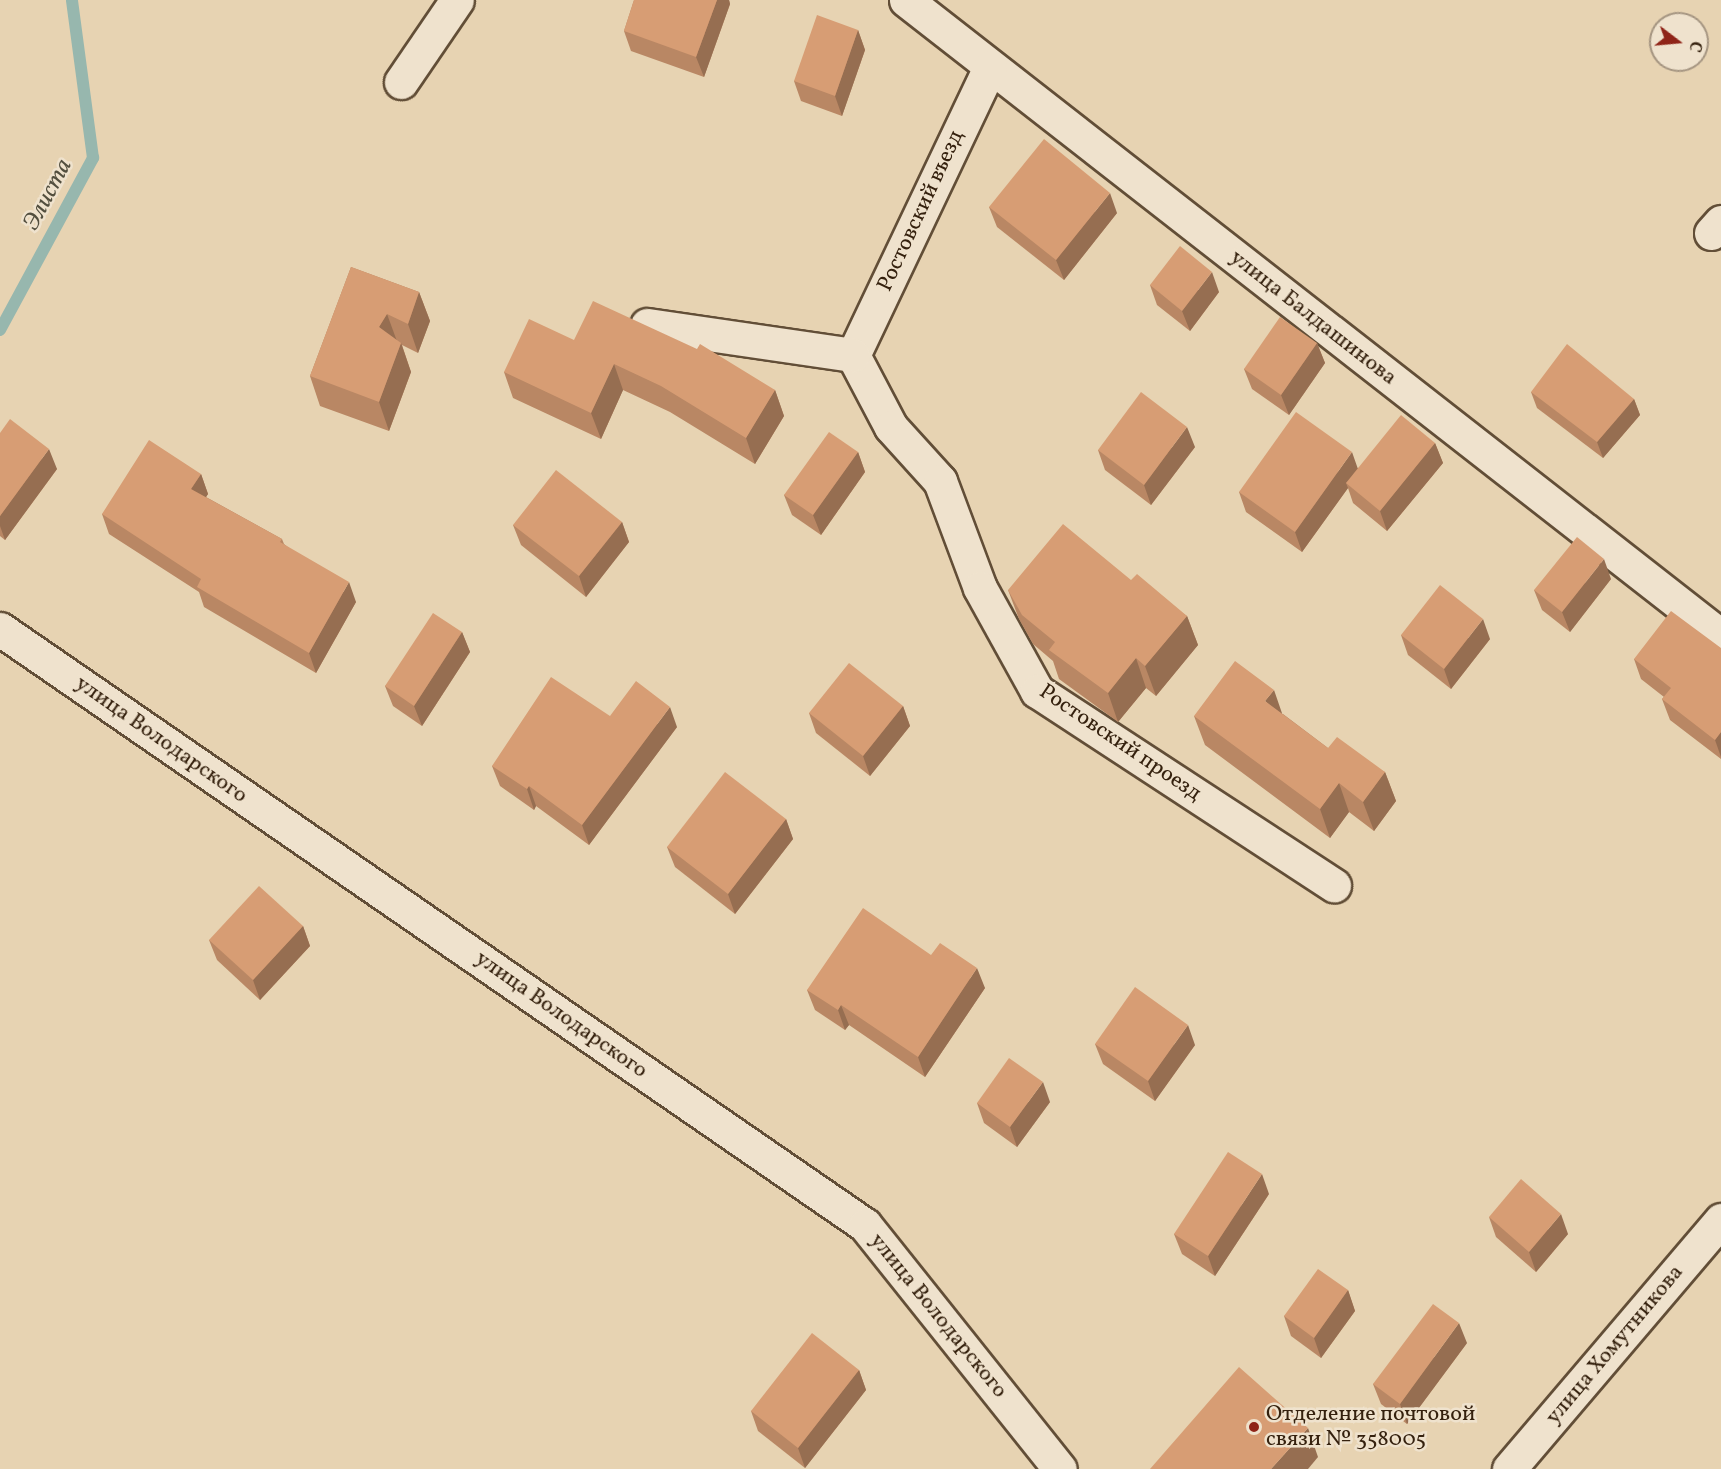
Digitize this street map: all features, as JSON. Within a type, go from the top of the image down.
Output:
[{"type":"street","points":[[401,82],[457,0]]},
{"type":"street","name":"улица Балдашинова","points":[[906,0],[1721,636]]},
{"type":"street","name":"Ростовский въезд","points":[[852,355],[990,67]]},
{"type":"street","points":[[647,325],[852,355]]},
{"type":"street","name":"Ростовский проезд","points":[[852,355],[891,427],[940,481],[980,588],[1037,691],[1334,885]]},
{"type":"street","name":"улица Володарского","points":[[0,629],[865,1225],[1060,1469]]},
{"type":"street","name":"улица Хомутникова","points":[[1509,1469],[1721,1220]]},
{"type":"building","points":[[634,0],[717,0],[696,57],[624,31]]},
{"type":"building","points":[[817,15],[858,30],[835,96],[794,81]]},
{"type":"building","points":[[1044,139],[1110,193],[1056,260],[989,207]]},
{"type":"building","points":[[1180,246],[1212,272],[1182,311],[1150,285]]},
{"type":"building","points":[[351,267],[419,292],[408,324],[387,314],[379,327],[401,343],[379,402],[310,376]]},
{"type":"building","points":[[593,301],[697,349],[700,344],[775,390],[746,438],[661,386],[614,364],[591,413],[504,372],[529,319],[574,340]]},
{"type":"building","points":[[1280,317],[1317,343],[1281,395],[1244,369]]},
{"type":"building","points":[[1567,344],[1634,399],[1597,442],[1531,392]]},
{"type":"building","points":[[1141,392],[1187,427],[1144,485],[1098,450]]},
{"type":"building","points":[[1296,412],[1352,452],[1295,532],[1239,492]]},
{"type":"building","points":[[1401,415],[1435,443],[1380,511],[1346,483]]},
{"type":"building","points":[[10,419],[49,449],[0,516],[0,433]]},
{"type":"building","points":[[829,432],[858,452],[813,515],[784,495]]},
{"type":"building","points":[[149,440],[201,474],[191,489],[282,539],[280,542],[349,582],[309,653],[197,587],[201,579],[102,514]]},
{"type":"building","points":[[556,470],[622,522],[579,576],[513,525]]},
{"type":"building","points":[[1063,524],[1131,580],[1137,574],[1187,616],[1145,666],[1136,658],[1108,693],[1049,650],[1055,642],[1022,615],[1008,590]]},
{"type":"building","points":[[1577,537],[1604,559],[1562,612],[1534,590]]},
{"type":"building","points":[[1440,585],[1483,619],[1444,669],[1401,635]]},
{"type":"building","points":[[1671,611],[1721,648],[1721,732],[1715,740],[1662,699],[1671,688],[1634,659]]},
{"type":"building","points":[[433,613],[462,632],[414,706],[385,686]]},
{"type":"building","points":[[1235,661],[1274,690],[1265,701],[1328,748],[1337,737],[1385,772],[1363,802],[1339,783],[1320,809],[1194,716]]},
{"type":"building","points":[[849,663],[903,706],[863,756],[809,713]]},
{"type":"building","points":[[551,677],[610,716],[636,681],[670,707],[582,825],[529,786],[527,789],[492,766]]},
{"type":"building","points":[[725,772],[786,819],[728,894],[667,847]]},
{"type":"building","points":[[259,886],[303,926],[253,980],[209,940]]},
{"type":"building","points":[[863,908],[931,955],[940,943],[977,968],[918,1057],[841,1005],[838,1010],[807,990]]},
{"type":"building","points":[[1135,987],[1188,1025],[1148,1081],[1095,1044]]},
{"type":"building","points":[[1009,1058],[1043,1082],[1010,1127],[977,1103]]},
{"type":"building","points":[[1228,1152],[1262,1174],[1208,1256],[1174,1234]]},
{"type":"building","points":[[1521,1179],[1561,1214],[1529,1252],[1489,1217]]},
{"type":"building","points":[[1318,1269],[1348,1290],[1314,1338],[1284,1316]]},
{"type":"building","points":[[1433,1304],[1459,1323],[1400,1404],[1373,1384]]},
{"type":"building","points":[[812,1333],[859,1370],[798,1448],[751,1411]]},
{"type":"building","points":[[1239,1367],[1308,1428],[1271,1469],[1150,1469]]},
{"type":"waterway","name":"Элиста","points":[[0,330],[93,158],[72,0]]},
{"type":"place","name":"Отделение почтовой связи № 358005","points":[[1254,1427]]}]
